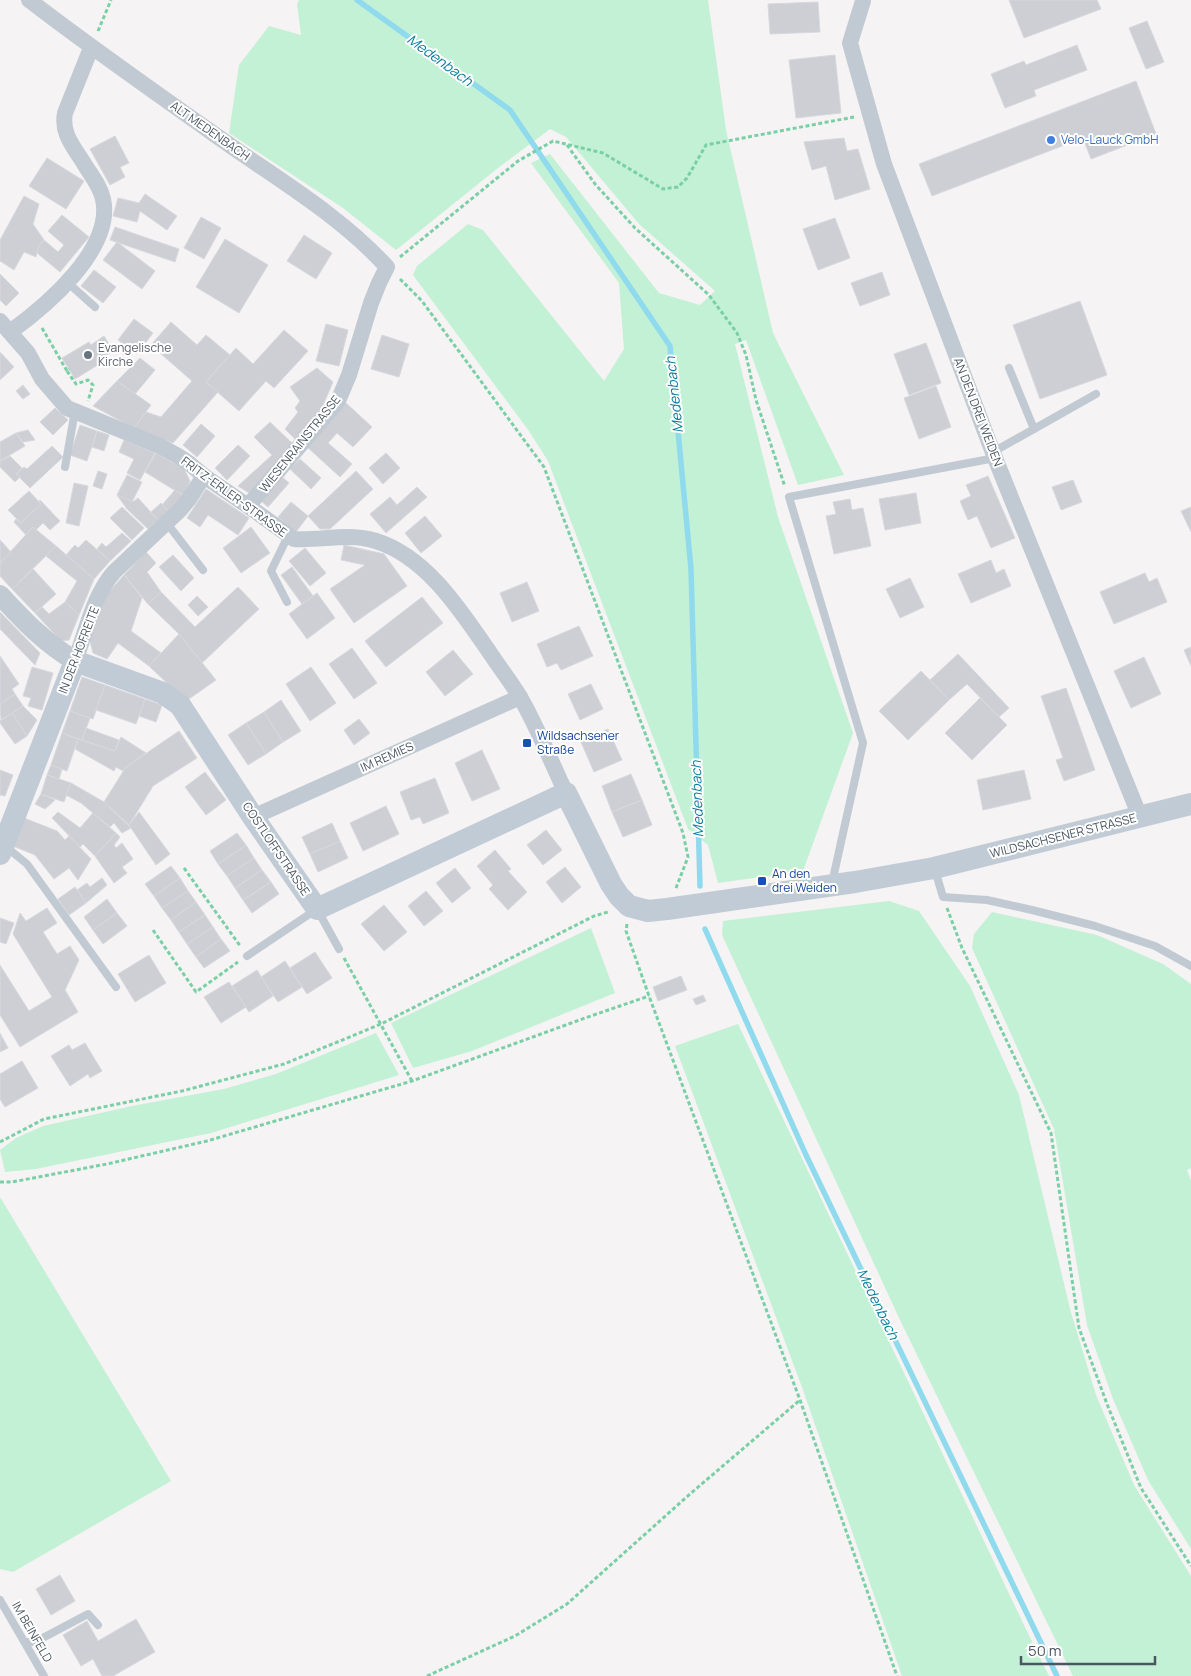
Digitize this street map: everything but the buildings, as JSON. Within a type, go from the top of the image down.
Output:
[{"type":"main road","name":"COSTLOFFSTRASSE","points":[[75,662],[163,694],[180,705],[253,817],[317,909],[566,793]]},
{"type":"main road","name":"IN DER HOFREITE","points":[[2,849],[75,662]]},
{"type":"main road","points":[[566,793],[611,884],[629,906]]},
{"type":"main road","name":"WILDSACHSENER STRASSE","points":[[629,906],[648,910],[667,909],[934,868],[1191,804]]},
{"type":"street","name":"ALT MEDENBACH","points":[[29,0],[91,48],[322,209],[372,250],[388,267]]},
{"type":"street","name":"AN DEN DREI WEIDEN","points":[[862,0],[850,43],[884,164],[994,455],[1140,817]]},
{"type":"street","points":[[5,327],[34,314],[67,282],[93,247],[101,231],[103,199],[99,188],[66,134],[63,124],[65,113],[91,48]]},
{"type":"street","name":"WIESENRAINSTRASSE","points":[[248,506],[338,401],[349,376],[371,303],[388,267]]},
{"type":"street","name":"FRITZ-ERLER-STRASSE","points":[[5,327],[28,353],[42,379],[66,408],[160,446],[190,464],[204,476],[294,539],[345,536],[368,539],[395,549],[422,568],[463,614],[520,698]]},
{"type":"street","name":"IN DER HOFREITE","points":[[75,662],[100,592],[107,580],[190,499],[204,476]]},
{"type":"street","points":[[0,595],[34,632],[54,649],[75,662]]},
{"type":"street","points":[[520,698],[566,793]]},
{"type":"street","name":"IM REMIES","points":[[253,817],[520,698]]},
{"type":"lane","points":[[67,282],[95,307]]},
{"type":"lane","points":[[1009,368],[1034,429]]},
{"type":"lane","points":[[831,885],[863,743],[789,497],[994,455],[1034,429],[1096,394]]},
{"type":"lane","points":[[64,467],[79,413]]},
{"type":"lane","points":[[166,522],[203,570]]},
{"type":"lane","points":[[286,602],[271,571],[288,536]]},
{"type":"lane","points":[[2,849],[28,864],[116,987]]},
{"type":"lane","points":[[934,868],[943,897],[987,900],[1095,926],[1154,946],[1191,966]]},
{"type":"lane","points":[[247,956],[317,909],[339,949]]},
{"type":"lane","name":"IM BEINFELD","points":[[0,1600],[44,1676]]},
{"type":"lane","points":[[25,1642],[35,1642],[88,1614],[98,1625]]},
{"type":"path","points":[[91,48],[111,0]]},
{"type":"path","points":[[667,909],[688,857],[683,834],[544,467],[422,301],[388,267],[518,161],[553,141],[603,153],[663,189],[678,187],[687,178],[706,145],[871,114]]},
{"type":"path","points":[[566,144],[595,184],[635,228],[709,295],[737,333],[746,355],[756,400],[789,497]]},
{"type":"path","points":[[50,343],[76,384],[88,380],[93,385],[79,413]]},
{"type":"path","points":[[153,930],[196,992],[247,956],[184,868]]},
{"type":"path","points":[[943,897],[962,948],[1051,1133],[1079,1328],[1104,1396],[1141,1488],[1191,1566]]},
{"type":"path","points":[[0,1142],[44,1119],[182,1091],[284,1064],[380,1024],[594,916],[629,906],[626,931],[800,1400],[897,1676]]},
{"type":"path","points":[[339,949],[412,1081]]},
{"type":"path","points":[[0,1182],[12,1182],[107,1164],[207,1141],[412,1081],[649,996]]},
{"type":"path","points":[[427,1676],[515,1636],[567,1604],[690,1494],[800,1400]]},
{"type":"green space","points":[[299,0],[708,0],[726,130],[773,333],[844,475],[798,485],[746,340],[735,344],[778,517],[853,733],[803,871],[718,883],[708,845],[688,829],[548,461],[529,431],[413,275],[417,266],[468,224],[483,230],[604,381],[624,349],[619,283],[531,163],[550,154],[659,293],[700,305],[715,291],[639,224],[566,137],[550,129],[396,250],[343,208],[229,133],[239,65],[269,26],[301,35],[297,4]]},
{"type":"green space","points":[[889,901],[919,911],[970,986],[1019,1095],[1070,1309],[1096,1395],[1134,1485],[1191,1576],[1191,1676],[1073,1676],[900,1320],[722,935],[723,921]]},
{"type":"green space","points":[[992,912],[1097,935],[1163,964],[1191,984],[1191,1168],[1187,1170],[1191,1181],[1191,1549],[1148,1480],[1113,1399],[1087,1325],[1054,1129],[972,948],[974,934]]},
{"type":"green space","points":[[591,928],[615,993],[472,1051],[413,1068],[391,1023]]},
{"type":"green space","points":[[738,1024],[1049,1676],[902,1676],[803,1390],[675,1046]]},
{"type":"green space","points":[[376,1033],[399,1075],[211,1133],[36,1169],[5,1172],[0,1150],[16,1138],[43,1126],[132,1106],[224,1089],[276,1074]]},
{"type":"green space","points":[[0,1197],[171,1481],[13,1572],[0,1569]]},
{"type":"waterway","name":"Medenbach","points":[[357,0],[510,110],[670,346],[691,569],[700,886]]},
{"type":"waterway","name":"Medenbach","points":[[705,929],[806,1155],[1057,1676]]},
{"type":"place","name":"Velo-Lauck GmbH","points":[[1051,140]]},
{"type":"place","name":"Evangelische Kirche","points":[[88,355]]},
{"type":"place","name":"Wildsachsener Straße","points":[[527,743]]},
{"type":"place","name":"An den drei Weiden","points":[[762,881]]}]
